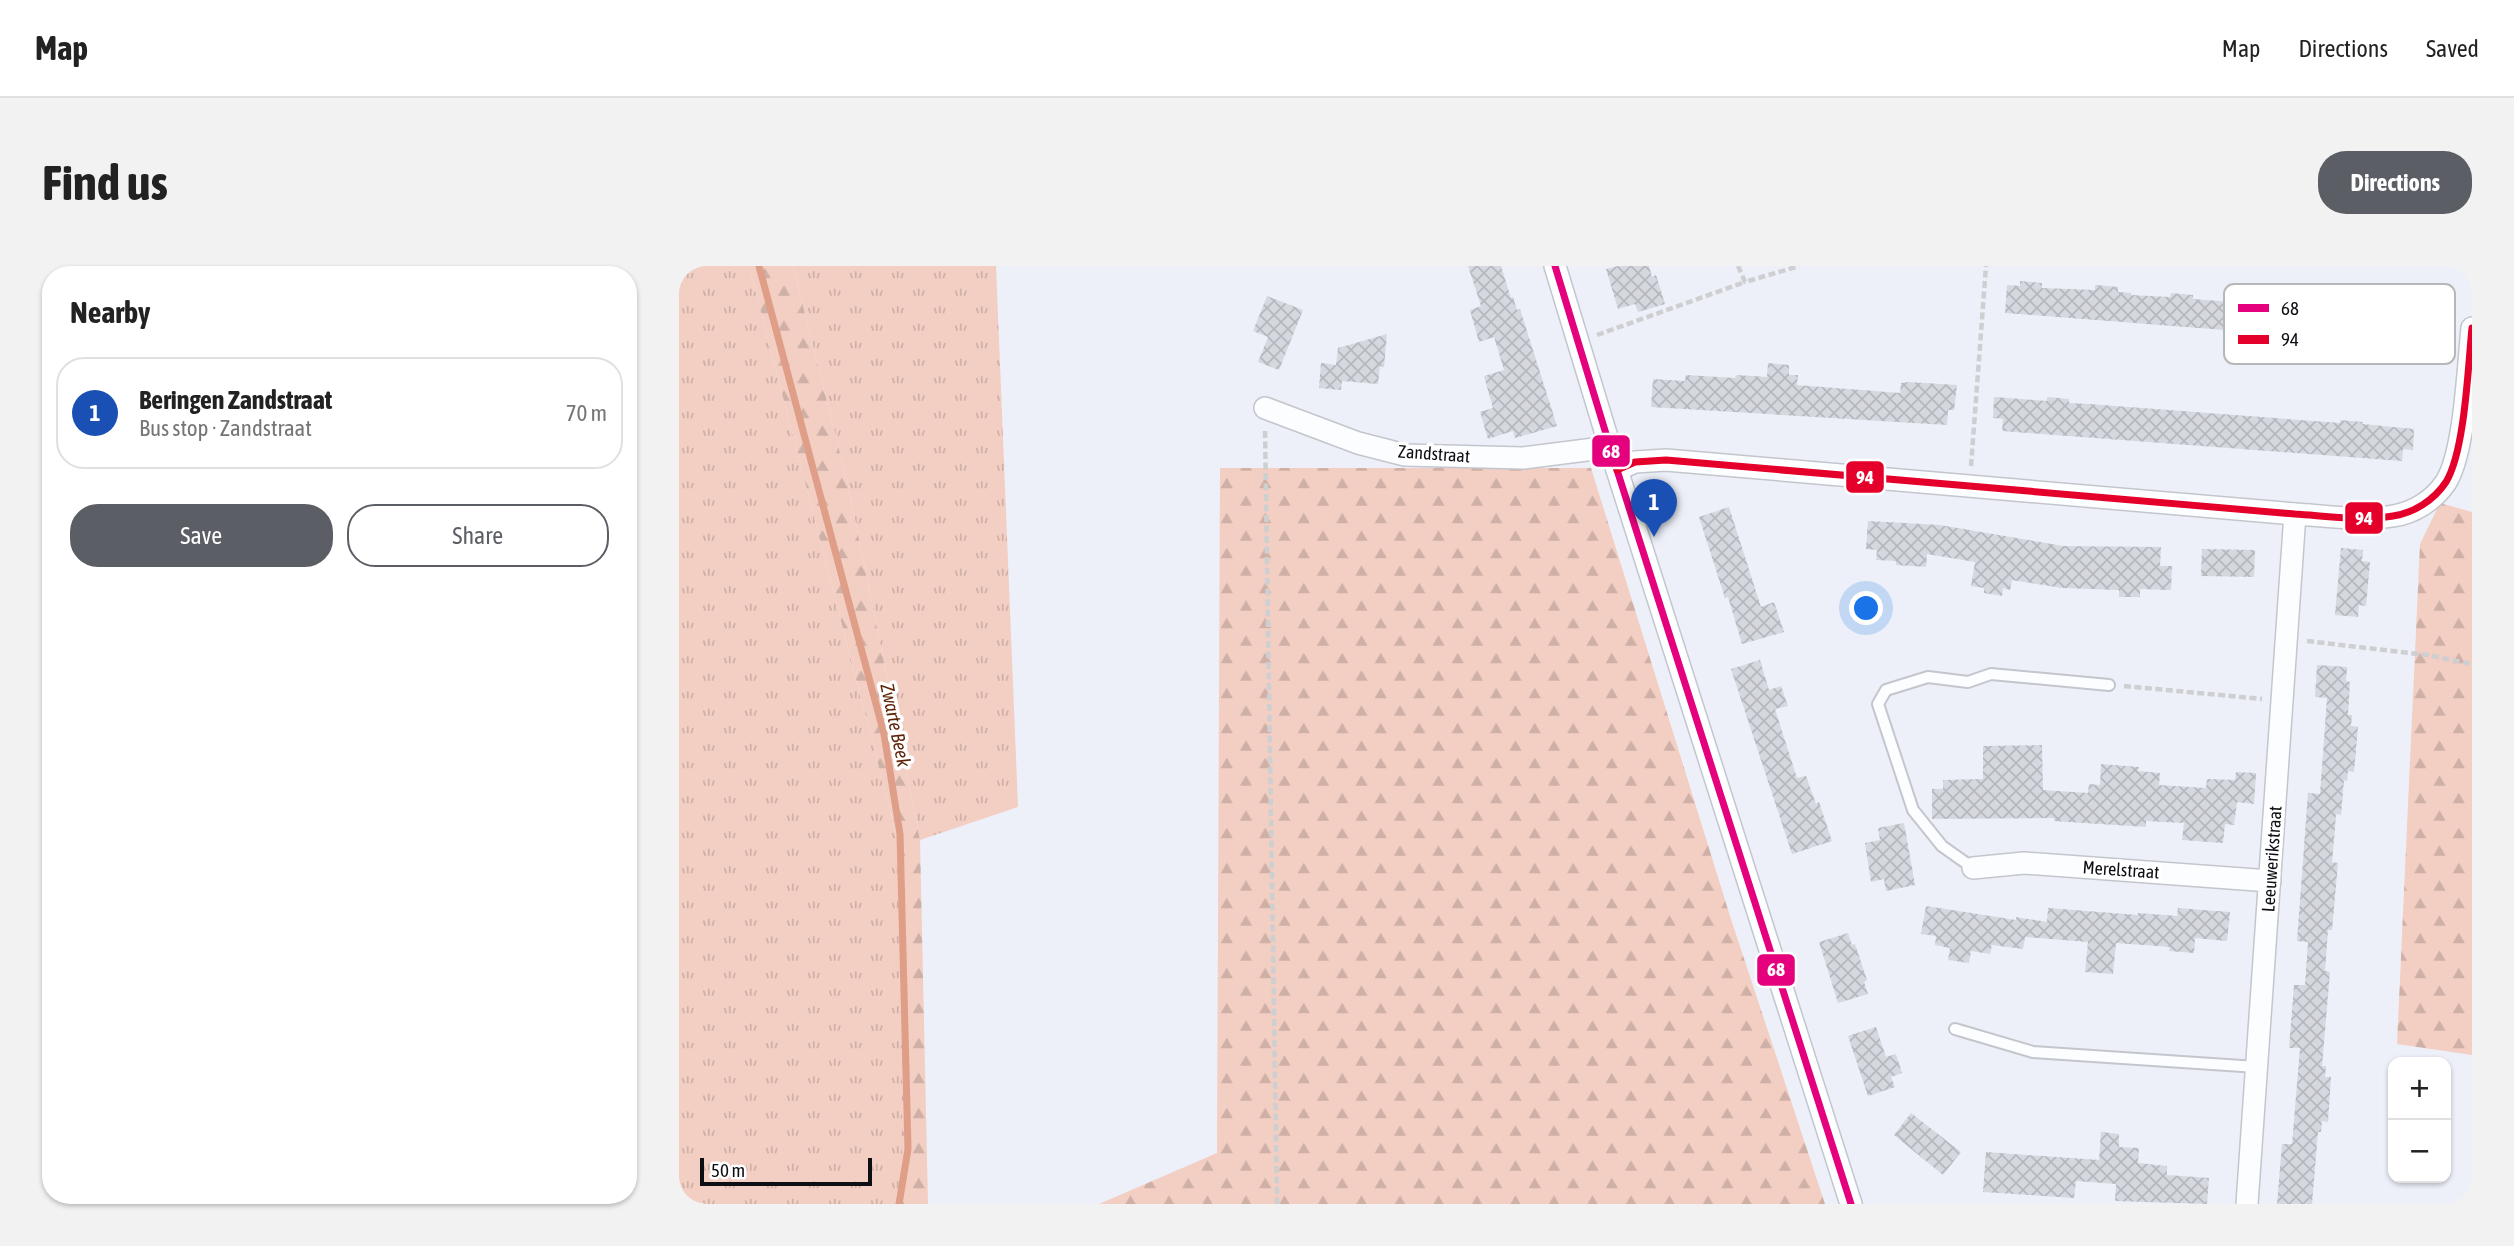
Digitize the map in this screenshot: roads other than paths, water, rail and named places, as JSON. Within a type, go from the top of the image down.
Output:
[{"type":"street","points":[[1555,266],[1617,470],[1851,1204]]},
{"type":"street","points":[[1617,470],[1635,462],[1666,460],[2295,514],[2369,518],[2395,516],[2415,510],[2432,499],[2446,481],[2455,461],[2472,328]]},
{"type":"street","name":"Zandstraat","points":[[1265,408],[1358,443],[1405,455],[1523,458],[1610,447]]},
{"type":"street","name":"Leeuwerikstraat","points":[[2247,1204],[2295,514]]},
{"type":"street","name":"Merelstraat","points":[[1973,868],[2024,863],[2270,881]]},
{"type":"lane","points":[[1973,868],[1941,846],[1913,810],[1878,704],[1886,690],[1928,677],[1968,681],[1991,674],[2109,685]]},
{"type":"lane","points":[[1955,1028],[2032,1052],[2257,1067]]},
{"type":"waterway","name":"Zwarte Beek","points":[[759,266],[884,734],[900,834],[908,1149],[899,1204]]},
{"type":"place","name":"Beringen Zandstraat","points":[[1654,537]]}]
